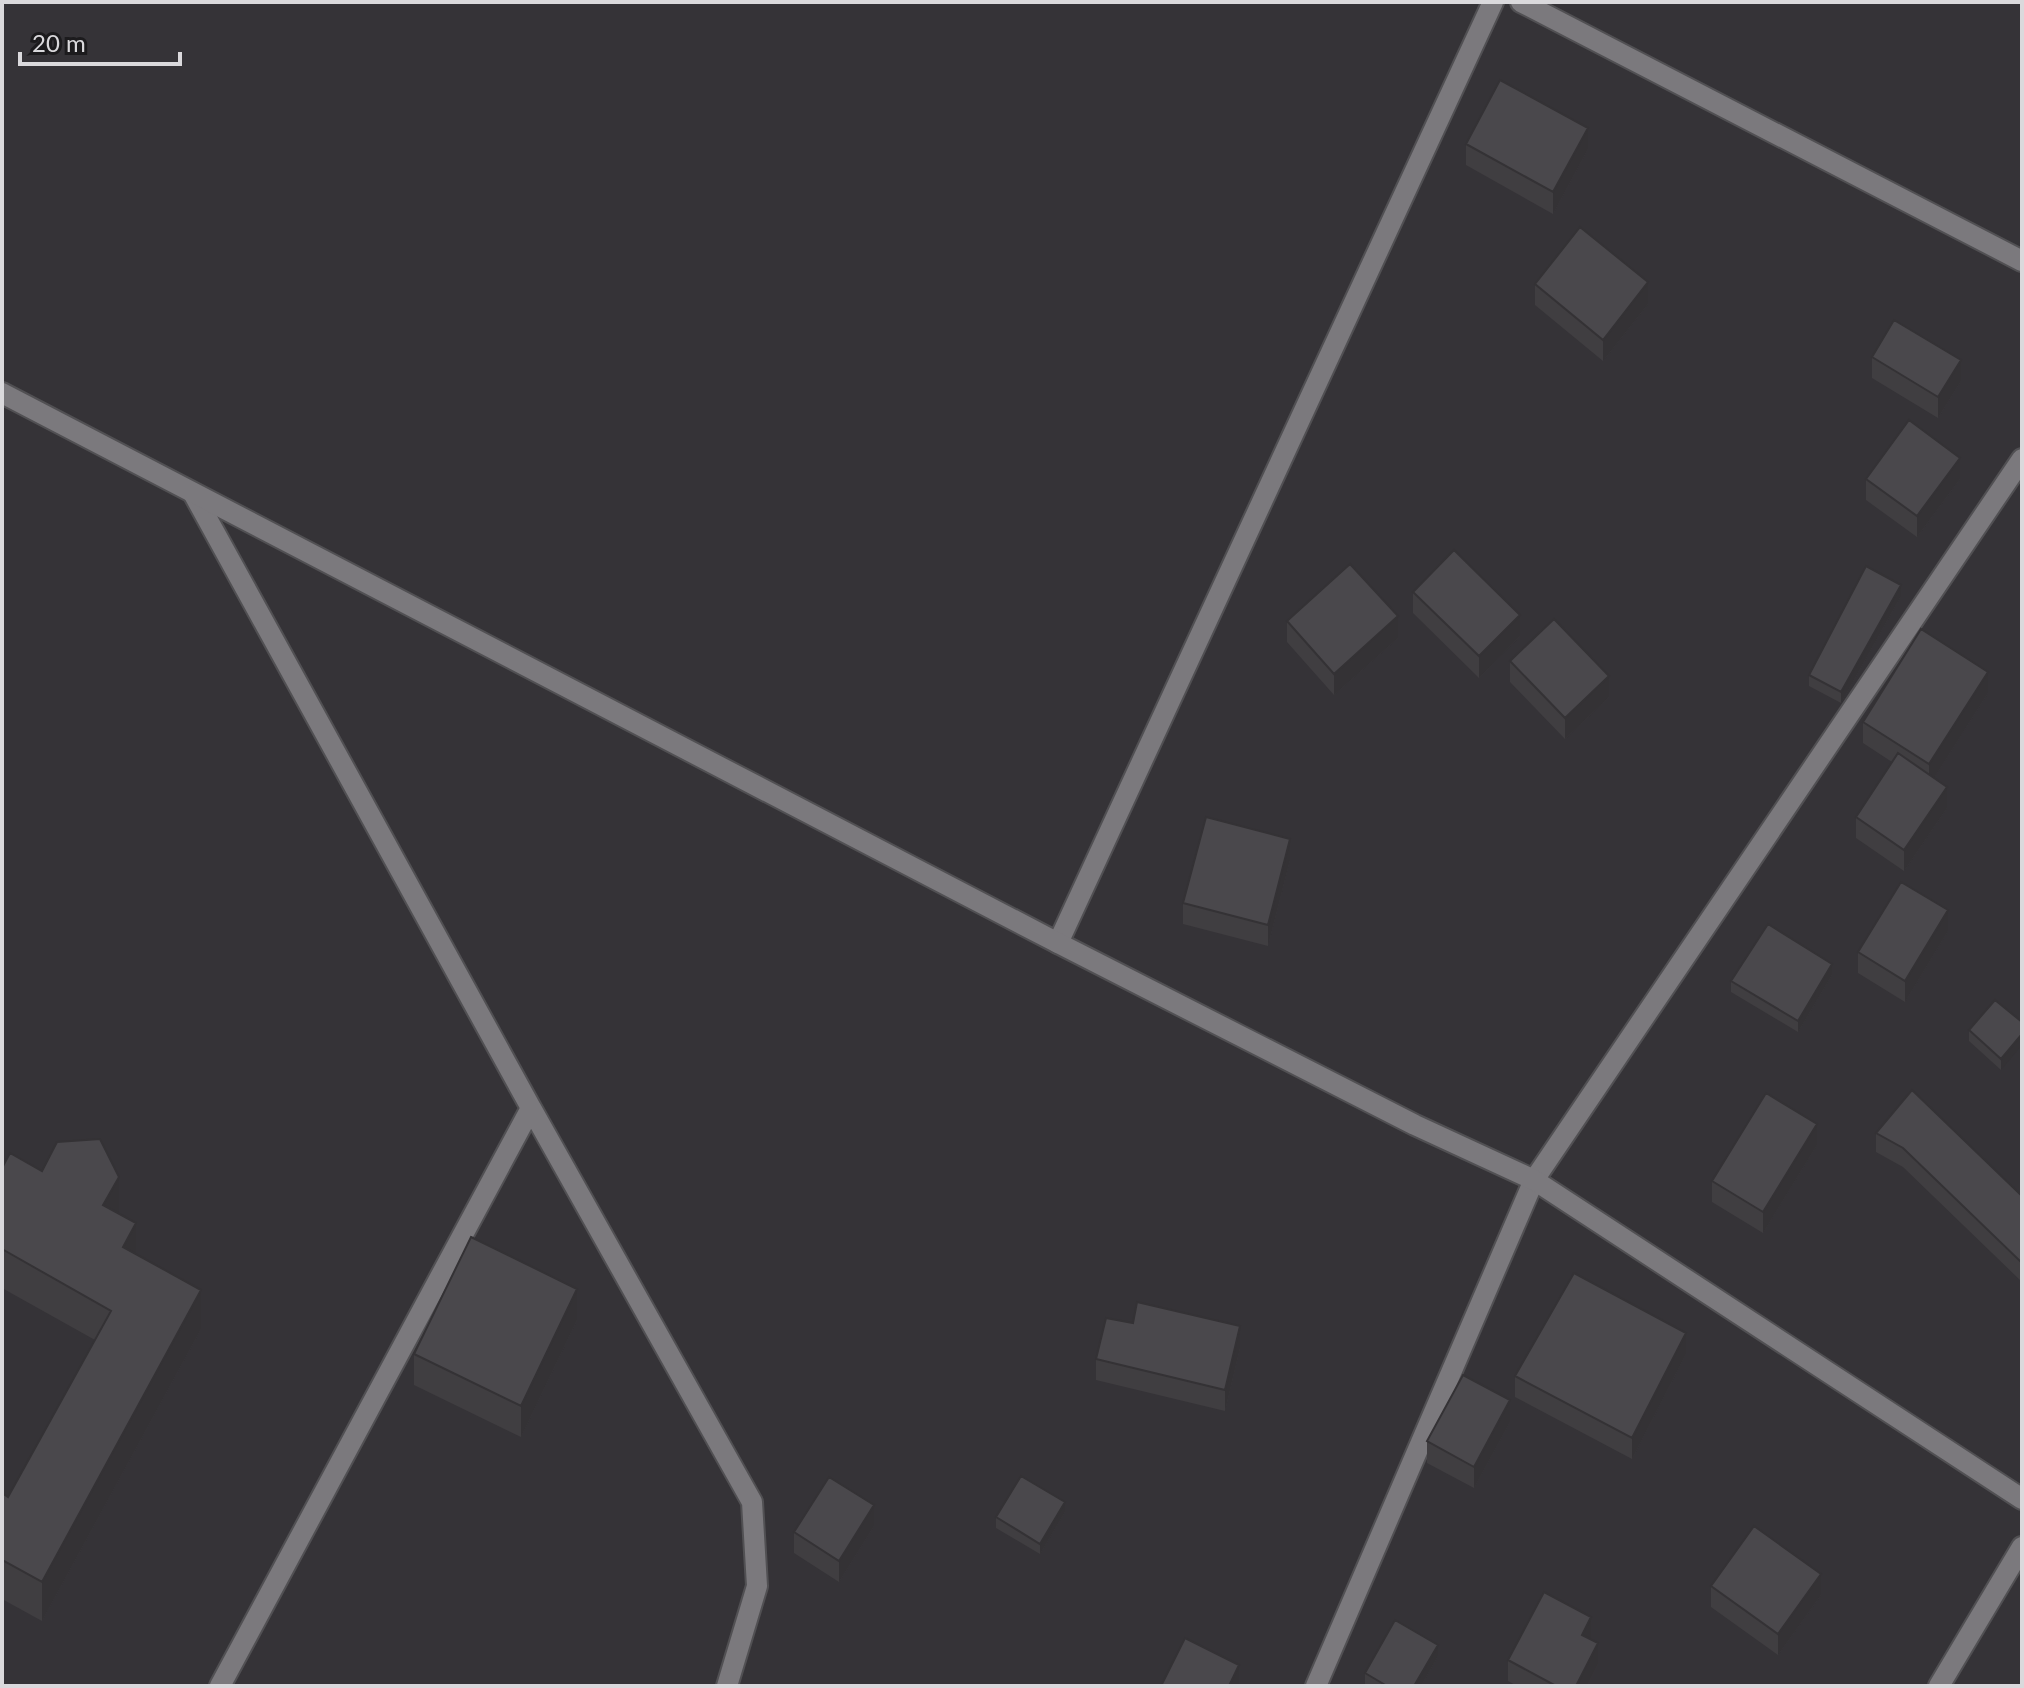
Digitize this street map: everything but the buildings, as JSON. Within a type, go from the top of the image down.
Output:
[{"type":"street","points":[[1058,943],[1493,2]]},
{"type":"street","points":[[1521,2],[2022,261]]},
{"type":"street","points":[[2,393],[1058,943],[1415,1125],[1534,1180],[2022,1499]]},
{"type":"street","points":[[1316,1686],[1534,1180],[2022,459]]},
{"type":"street","points":[[193,493],[752,1502],[757,1586],[727,1686]]},
{"type":"street","points":[[220,1686],[531,1108]]},
{"type":"street","points":[[1939,1686],[2022,1547]]}]
